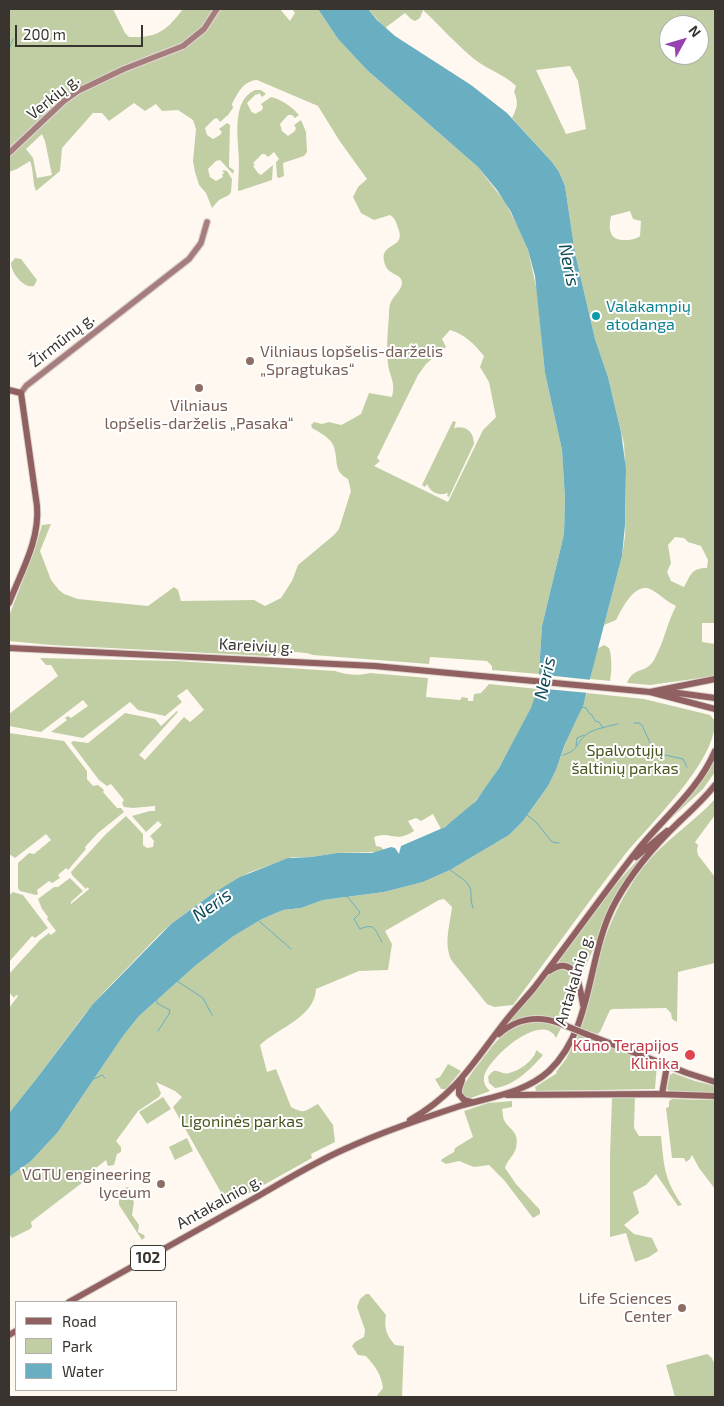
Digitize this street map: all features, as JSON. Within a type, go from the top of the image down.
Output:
[{"type":"main road","name":"Verkių g.","points":[[9,153],[71,96],[105,77],[183,46],[204,29],[217,9]]},
{"type":"main road","name":"Žirmūnų g.","points":[[21,392],[26,386],[189,259],[201,243],[207,222]]},
{"type":"main road","points":[[9,390],[21,392],[38,522],[29,553],[9,603]]},
{"type":"main road","name":"Kareivių g.","points":[[9,648],[330,663],[650,692]]},
{"type":"main road","points":[[650,692],[715,679]]},
{"type":"main road","points":[[650,692],[662,691],[715,698]]},
{"type":"main road","points":[[650,692],[708,707],[715,711]]},
{"type":"main road","name":"Antakalnio g.","points":[[71,1301],[330,1157],[404,1124],[436,1104],[465,1075],[544,974],[619,873],[694,785],[709,765],[715,751]]},
{"type":"main road","name":"Antakalnio g.","points":[[386,1132],[474,1102],[503,1095],[532,1082],[543,1075],[554,1064],[572,1036],[584,1006],[602,934],[616,901],[643,861],[715,785]]},
{"type":"main road","points":[[619,873],[658,837],[678,823]]},
{"type":"main road","points":[[544,974],[561,966],[572,970],[579,981],[584,1006]]},
{"type":"main road","name":"102","points":[[494,1038],[510,1026],[524,1020],[539,1018],[559,1023],[667,1066],[715,1082]]},
{"type":"main road","points":[[662,1094],[667,1066]]},
{"type":"main road","points":[[465,1075],[459,1094],[464,1100],[474,1102]]},
{"type":"main road","points":[[503,1095],[662,1094],[715,1096]]},
{"type":"green space","points":[[9,9],[113,9],[125,33],[129,37],[139,37],[160,32],[183,9],[280,9],[290,21],[295,13],[292,9],[318,9],[338,39],[367,70],[478,167],[505,202],[528,250],[537,291],[545,373],[562,450],[565,499],[564,534],[542,626],[539,674],[492,670],[492,666],[487,661],[430,657],[429,664],[296,652],[267,656],[51,645],[9,641],[9,616],[35,549],[42,525],[51,524],[40,551],[51,580],[64,594],[78,599],[148,606],[174,587],[178,590],[181,601],[254,600],[265,606],[281,598],[292,581],[298,565],[339,529],[351,491],[348,479],[339,472],[332,443],[312,428],[311,425],[314,422],[322,424],[329,422],[341,425],[347,422],[361,414],[369,393],[392,397],[393,384],[387,351],[389,309],[390,303],[401,288],[402,283],[400,277],[388,270],[384,261],[386,251],[399,239],[400,235],[395,220],[390,215],[374,220],[361,213],[353,197],[358,187],[367,179],[339,140],[318,106],[257,80],[248,83],[242,88],[236,96],[232,104],[233,108],[228,115],[220,122],[217,118],[214,119],[205,128],[207,135],[213,139],[222,132],[219,129],[227,123],[230,125],[229,167],[234,170],[233,174],[220,160],[216,161],[208,169],[210,177],[216,181],[223,177],[224,173],[222,170],[227,171],[232,179],[229,195],[219,200],[212,208],[206,193],[199,185],[195,172],[193,161],[196,129],[193,120],[178,110],[162,111],[156,104],[145,111],[134,103],[109,121],[102,113],[93,113],[62,148],[60,171],[36,191],[30,161],[9,172]],"holes":[[[42,134],[52,175],[37,178],[33,158],[26,149]],[[450,330],[461,334],[469,340],[484,356],[480,367],[489,382],[496,417],[483,430],[448,502],[374,466],[380,461],[377,458],[418,375],[426,364],[446,347],[442,339]]]},
{"type":"green space","points":[[368,9],[715,9],[715,623],[702,623],[702,642],[715,644],[715,676],[650,685],[627,683],[633,674],[652,663],[661,646],[676,606],[652,590],[640,589],[630,597],[616,620],[604,625],[622,556],[625,536],[626,480],[624,444],[608,377],[595,339],[575,253],[565,186],[552,162],[512,118],[517,105],[514,92],[516,86],[474,59],[423,10],[420,18],[415,21],[405,13],[385,28]],"holes":[[[570,66],[578,81],[586,129],[566,134],[536,70]],[[630,211],[633,219],[641,221],[640,236],[628,240],[617,239],[610,231],[611,216]],[[675,537],[684,538],[688,542],[701,546],[708,560],[707,568],[698,569],[692,573],[684,587],[671,581],[667,572],[671,563],[668,545]]]},
{"type":"green space","points":[[255,90],[261,90],[266,94],[262,97],[259,93],[256,94],[247,103],[252,113],[255,114],[262,110],[261,104],[271,97],[286,104],[299,115],[295,118],[292,115],[288,115],[280,124],[282,131],[288,136],[295,131],[294,125],[301,120],[306,132],[307,152],[304,156],[283,163],[284,176],[279,178],[277,177],[276,162],[279,159],[274,152],[268,157],[262,154],[253,163],[255,165],[253,166],[261,175],[273,165],[272,180],[239,191],[237,133],[239,112],[247,95]]},
{"type":"green space","points":[[15,258],[21,259],[37,280],[34,286],[22,283],[13,271],[11,263]]},
{"type":"green space","points":[[453,421],[456,422],[454,428],[462,427],[471,432],[474,444],[449,497],[447,496],[448,493],[436,493],[427,484],[425,487],[422,485]]},
{"type":"green space","points":[[604,645],[609,648],[611,655],[610,681],[590,679],[597,649]]},
{"type":"green space","points":[[40,658],[176,661],[335,671],[352,675],[370,673],[428,678],[426,697],[460,700],[462,697],[468,698],[468,701],[473,701],[474,694],[481,693],[489,684],[538,689],[524,725],[491,781],[474,803],[453,822],[441,829],[433,814],[421,821],[416,818],[408,821],[414,831],[407,835],[397,837],[380,835],[374,837],[376,846],[384,850],[379,852],[292,857],[248,873],[212,894],[171,924],[103,993],[9,1113],[9,1008],[18,996],[16,995],[14,998],[9,992],[9,974],[40,940],[49,933],[51,935],[56,931],[47,919],[48,917],[38,899],[70,878],[83,891],[71,904],[89,889],[88,887],[86,889],[71,872],[106,834],[126,816],[143,834],[143,845],[147,848],[153,847],[154,841],[150,836],[162,825],[158,821],[146,832],[132,816],[155,811],[155,806],[124,807],[122,803],[124,800],[111,784],[107,786],[99,780],[71,743],[73,741],[88,743],[125,713],[155,719],[161,726],[177,711],[139,755],[145,760],[184,717],[190,722],[204,710],[187,689],[177,696],[182,702],[165,716],[138,710],[130,702],[83,738],[51,732],[67,720],[65,718],[68,716],[71,718],[88,706],[83,700],[41,732],[9,726],[9,714],[58,676],[51,665],[46,665]]},
{"type":"green space","points":[[587,693],[644,699],[710,715],[715,721],[712,738],[704,756],[679,793],[623,857],[513,1005],[494,1007],[487,1004],[452,961],[449,955],[448,942],[452,907],[444,899],[439,900],[385,931],[392,944],[388,970],[359,971],[316,989],[314,999],[303,1015],[260,1045],[267,1072],[276,1069],[291,1107],[303,1111],[318,1104],[333,1125],[335,1142],[311,1154],[312,1158],[228,1205],[173,1107],[182,1097],[175,1091],[156,1082],[161,1093],[159,1097],[138,1111],[116,1141],[121,1147],[121,1152],[117,1154],[114,1165],[108,1166],[106,1160],[91,1172],[87,1179],[31,1222],[32,1227],[30,1229],[12,1238],[9,1234],[9,1177],[31,1161],[58,1132],[123,1036],[139,1016],[195,966],[232,937],[262,919],[283,910],[301,908],[323,900],[384,892],[423,882],[450,870],[509,835],[523,821],[548,786]]},
{"type":"green space","points":[[9,733],[64,741],[87,771],[87,779],[93,786],[98,785],[104,790],[103,792],[117,808],[121,808],[124,812],[98,833],[68,870],[66,868],[58,875],[60,878],[52,883],[49,881],[37,890],[38,894],[36,895],[20,891],[18,888],[18,863],[29,853],[34,854],[51,840],[46,834],[15,858],[9,854]]},
{"type":"green space","points":[[715,758],[715,772],[703,789],[653,835],[702,780]]},
{"type":"green space","points":[[715,799],[715,815],[695,842],[698,845],[698,855],[715,877],[715,963],[678,972],[677,1022],[672,1019],[671,1013],[666,1008],[613,1009],[610,1010],[600,1032],[597,1034],[579,1028],[605,938],[624,897],[636,877],[651,858]]},
{"type":"green space","points":[[656,842],[617,895],[580,979],[559,963],[555,964],[590,916],[641,856]]},
{"type":"green space","points":[[13,892],[23,895],[48,928],[35,938],[32,936],[9,962],[9,895]]},
{"type":"green space","points":[[561,968],[573,975],[576,989],[563,1021],[541,1016],[527,1016],[506,1025],[548,974]]},
{"type":"green space","points":[[536,1021],[561,1028],[556,1038],[549,1031],[539,1030],[528,1033],[516,1040],[504,1049],[487,1069],[484,1081],[490,1091],[471,1098],[465,1098],[461,1091],[465,1083],[498,1040],[510,1029]]},
{"type":"green space","points":[[579,1034],[657,1064],[655,1089],[536,1091],[535,1087],[557,1073]]},
{"type":"green space","points":[[536,1050],[543,1055],[522,1076],[502,1087],[495,1088],[489,1083],[488,1077],[493,1071],[506,1074],[513,1072],[530,1061]]},
{"type":"green space","points":[[448,1064],[461,1071],[446,1089],[441,1089],[435,1079],[440,1077]]},
{"type":"green space","points":[[673,1073],[715,1086],[715,1094],[669,1091],[667,1089],[670,1075]]},
{"type":"green space","points":[[635,1096],[634,1128],[639,1136],[661,1136],[668,1180],[682,1205],[678,1206],[656,1174],[646,1185],[633,1192],[639,1213],[624,1225],[634,1234],[652,1238],[658,1251],[649,1257],[635,1262],[626,1233],[610,1237],[610,1156],[612,1097]]},
{"type":"green space","points":[[163,1097],[171,1109],[147,1124],[139,1112]]},
{"type":"green space","points":[[672,1099],[715,1100],[715,1189],[692,1155],[686,1162],[684,1158],[672,1158],[666,1108],[669,1107],[669,1101]]},
{"type":"green space","points":[[512,1101],[512,1107],[502,1109],[504,1120],[515,1134],[517,1142],[515,1151],[505,1168],[516,1184],[540,1210],[540,1214],[533,1218],[504,1180],[489,1165],[474,1167],[459,1161],[446,1164],[441,1161],[454,1152],[455,1148],[473,1137],[464,1111],[488,1103]]},
{"type":"green space","points":[[187,1138],[193,1151],[175,1160],[169,1147]]},
{"type":"green space","points":[[128,1187],[134,1202],[132,1215],[139,1225],[138,1232],[145,1237],[142,1240],[119,1205],[119,1195],[115,1194],[115,1192]]},
{"type":"green space","points":[[369,1294],[386,1315],[386,1331],[392,1341],[395,1345],[404,1346],[402,1397],[376,1397],[383,1388],[379,1374],[366,1356],[358,1355],[352,1346],[364,1337],[365,1330],[357,1307],[360,1299]]},
{"type":"green space","points":[[707,1354],[711,1357],[715,1367],[715,1397],[675,1397],[666,1365]]},
{"type":"water","name":"Neris","points":[[318,9],[368,9],[395,36],[471,85],[507,113],[552,162],[565,186],[575,253],[595,339],[608,377],[621,432],[626,469],[625,525],[622,556],[583,706],[548,786],[523,821],[509,835],[450,870],[423,882],[384,892],[323,900],[301,908],[283,910],[262,919],[232,937],[195,966],[139,1016],[123,1036],[58,1132],[31,1161],[9,1177],[9,1113],[93,1004],[171,924],[212,894],[240,877],[288,858],[337,853],[372,853],[391,847],[395,848],[399,854],[401,846],[445,827],[476,801],[499,768],[531,708],[538,688],[542,626],[564,534],[565,499],[562,450],[545,373],[535,276],[528,250],[511,212],[497,190],[478,167],[367,70],[338,39]]},
{"type":"pier","points":[[536,674],[592,680],[589,693],[535,688]]},
{"type":"waterway","points":[[9,49],[13,39]]},
{"type":"waterway","points":[[581,707],[586,708],[595,721],[599,722],[603,728]]},
{"type":"waterway","points":[[634,723],[642,725],[652,747],[665,755],[683,759],[687,767]]},
{"type":"waterway","points":[[563,755],[575,749],[583,737],[590,732],[618,724]]},
{"type":"waterway","points":[[576,746],[577,738],[584,735]]},
{"type":"waterway","points":[[527,815],[536,822],[552,842],[559,843]]},
{"type":"waterway","points":[[449,869],[469,885],[473,908]]},
{"type":"waterway","points":[[347,896],[360,913],[354,919],[360,929],[372,927],[382,942]]},
{"type":"waterway","points":[[259,921],[291,949]]},
{"type":"waterway","points":[[177,981],[203,998],[212,1015]]},
{"type":"waterway","points":[[156,1000],[158,1004],[170,1010],[158,1031]]},
{"type":"waterway","points":[[94,1079],[102,1075],[105,1078]]},
{"type":"place","name":"Valakampių atodanga","points":[[596,316]]},
{"type":"place","name":"Vilniaus lopšelis-darželis „Spragtukas“","points":[[250,361]]},
{"type":"place","name":"Vilniaus lopšelis-darželis „Pasaka“","points":[[199,388]]},
{"type":"place","name":"Kūno Terapijos Klinika","points":[[690,1055]]},
{"type":"place","name":"VGTU engineering lyceum","points":[[161,1184]]},
{"type":"place","name":"Life Sciences Center","points":[[682,1308]]},
{"type":"park label","name":"Spalvotųjų šaltinių parkas","points":[[625,760]]},
{"type":"park label","name":"Ligoninės parkas","points":[[242,1122]]}]
